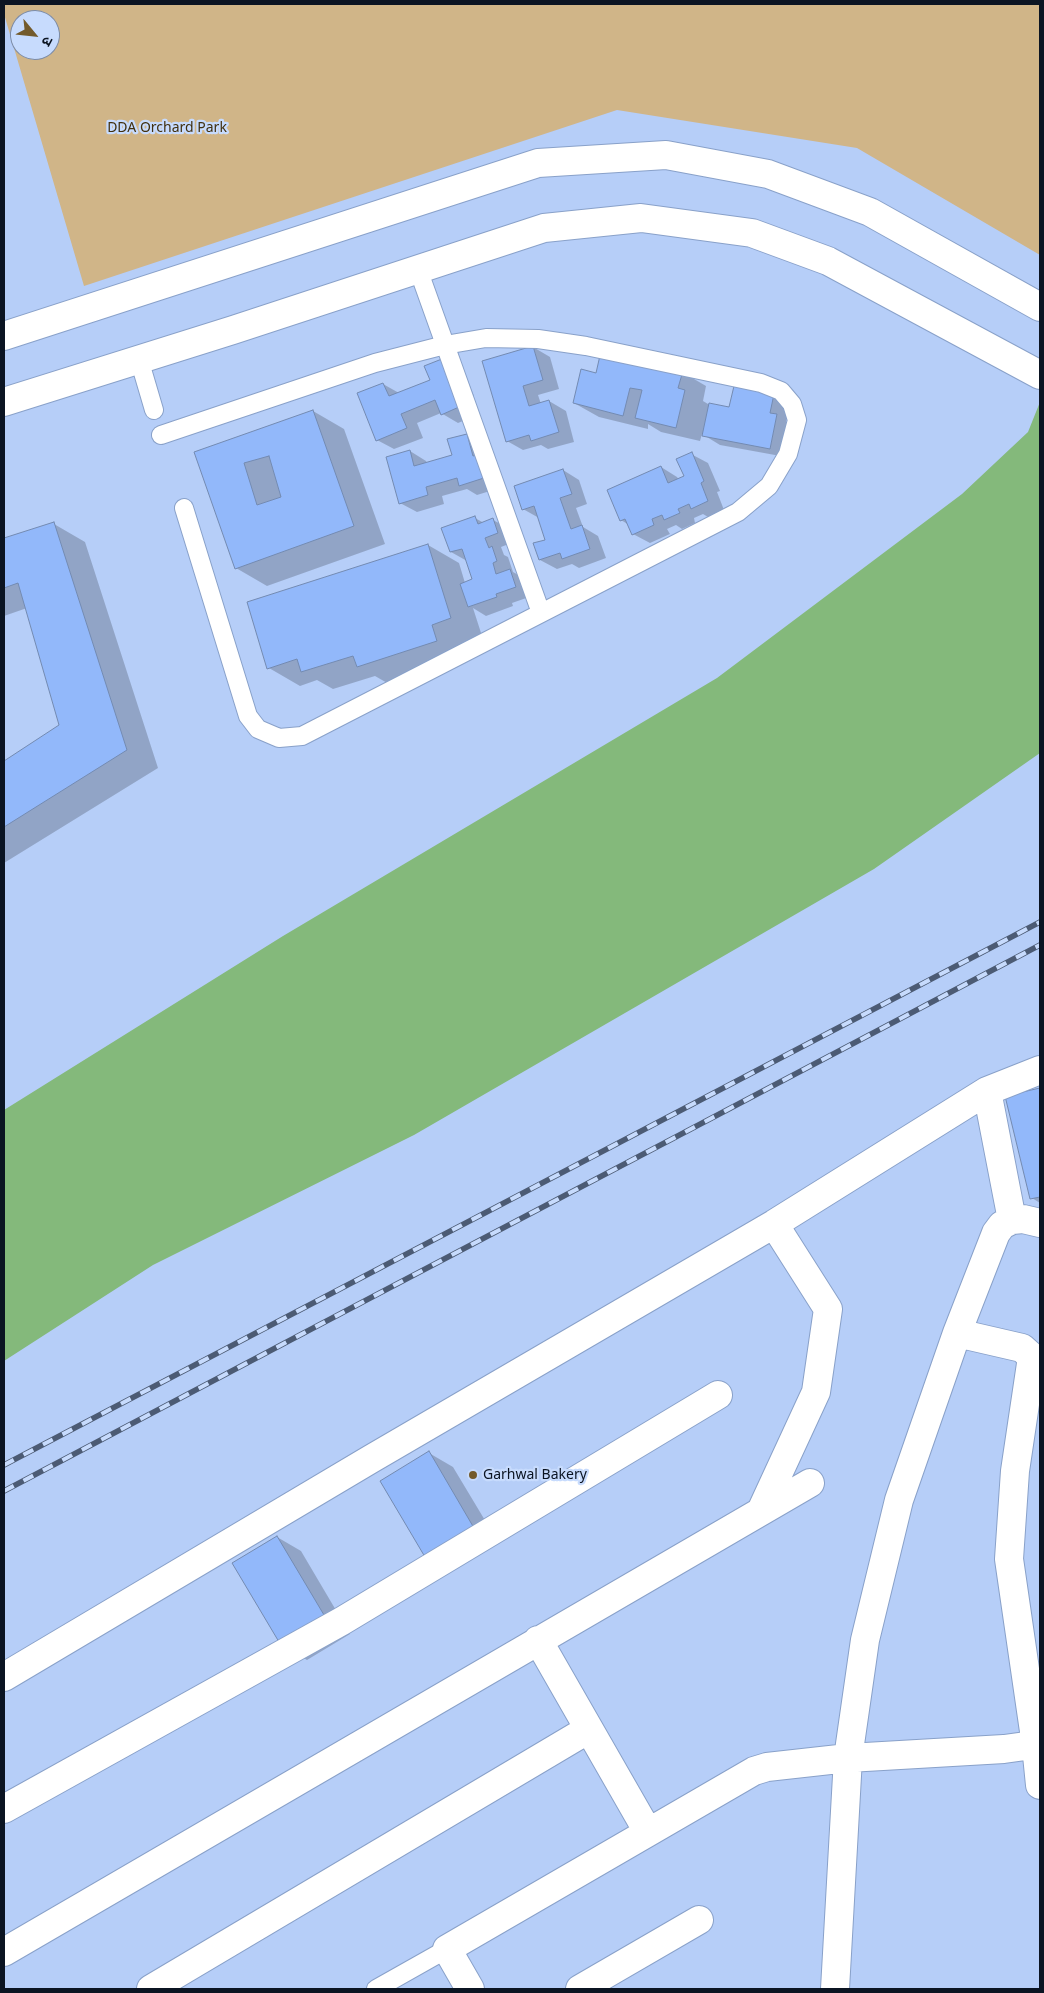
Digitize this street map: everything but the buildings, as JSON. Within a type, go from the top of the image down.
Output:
[{"type":"street","points":[[4,336],[538,163],[666,155],[768,174],[870,212],[1040,307]]},
{"type":"street","points":[[4,402],[544,228],[641,218],[752,234],[828,261],[1029,369]]},
{"type":"street","points":[[4,1678],[363,1464],[774,1224],[987,1091],[1040,1070]]},
{"type":"street","points":[[987,1091],[1012,1220]]},
{"type":"street","points":[[835,1989],[848,1758],[865,1640],[899,1500],[957,1333],[996,1234],[1002,1226],[1012,1220],[1023,1219],[1040,1223]]},
{"type":"street","points":[[761,1511],[816,1392],[828,1309],[774,1224]]},
{"type":"street","points":[[957,1333],[1022,1348],[1032,1357],[1015,1471],[1009,1559],[1038,1745],[1040,1785]]},
{"type":"street","points":[[4,1809],[342,1621],[718,1395]]},
{"type":"street","points":[[4,1952],[810,1483]]},
{"type":"street","points":[[538,1640],[648,1832]]},
{"type":"street","points":[[151,1989],[589,1729]]},
{"type":"street","points":[[470,1989],[447,1949],[754,1771],[767,1767],[848,1758],[1004,1749],[1038,1745]]},
{"type":"street","points":[[580,1989],[699,1920]]},
{"type":"lane","points":[[418,269],[541,613]]},
{"type":"lane","points":[[161,435],[375,363],[445,345],[486,338],[538,339],[586,346],[761,383],[781,391],[792,404],[797,420],[788,454],[769,486],[738,512],[302,736],[279,738],[258,729],[248,716],[184,508]]},
{"type":"lane","points":[[139,359],[154,410]]},
{"type":"lane","points":[[376,1989],[447,1949]]},
{"type":"green space","name":"DDA Orchard Park","points":[[4,4],[1040,4],[1040,255],[857,148],[617,110],[84,286],[18,60],[60,60],[60,10],[10,10],[10,34],[4,14]]},
{"type":"shaded area","points":[[1040,402],[1040,753],[874,869],[414,1135],[153,1265],[4,1361],[4,1110],[283,936],[717,678],[962,494],[1028,432]]},
{"type":"railway","points":[[4,1465],[1040,922]]},
{"type":"railway","points":[[4,1491],[1040,945]]},
{"type":"place","name":"Garhwal Bakery","points":[[473,1475]]}]
